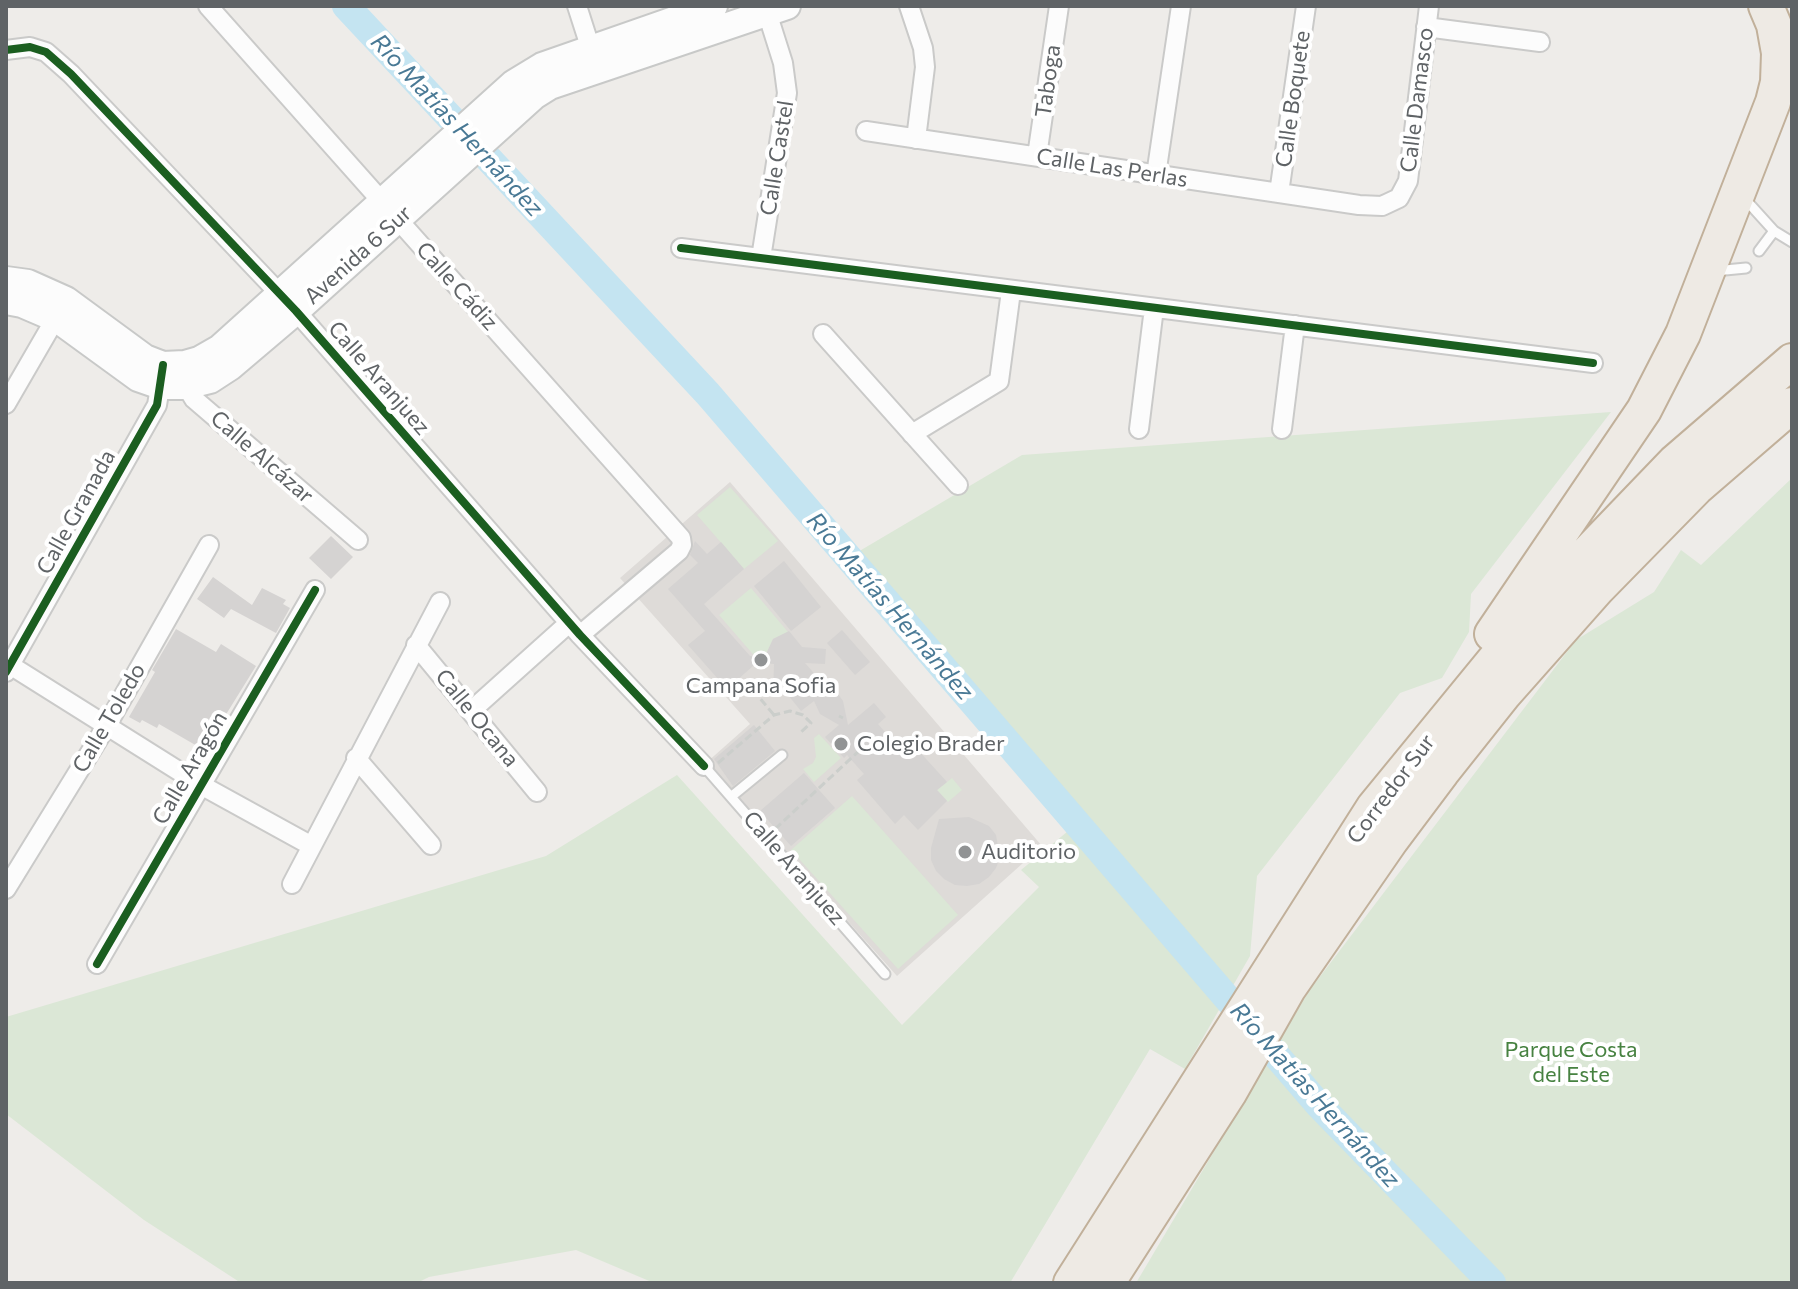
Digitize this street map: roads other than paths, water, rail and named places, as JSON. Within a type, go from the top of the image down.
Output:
[{"type":"highway","points":[[1434,731],[1503,615],[1644,410],[1683,334],[1778,82],[1779,53],[1774,25],[1766,6]]},
{"type":"highway","name":"Corredor Sur","points":[[1107,1283],[1374,807],[1551,591],[1665,473],[1792,361]]},
{"type":"highway","name":"Corredor Sur","points":[[1279,978],[1504,694],[1598,588],[1696,488],[1792,405]]},
{"type":"highway","name":"Corredor Sur","points":[[1071,1283],[1218,1082]]},
{"type":"main road","points":[[594,59],[714,6]]},
{"type":"main road","points":[[594,59],[773,8]]},
{"type":"main road","name":"Avenida 6 Sur","points":[[174,375],[210,380],[230,367],[288,303],[524,90],[550,86],[594,59]]},
{"type":"main road","points":[[6,280],[28,283],[62,309],[138,378],[174,375]]},
{"type":"main road","points":[[6,301],[62,309]]},
{"type":"street","name":"Calle Cádiz","points":[[208,6],[681,538],[679,551],[575,629]]},
{"type":"street","points":[[577,6],[594,59]]},
{"type":"street","points":[[909,6],[923,48],[925,67],[916,139]]},
{"type":"street","name":"Taboga","points":[[1037,156],[1059,6]]},
{"type":"street","points":[[1156,175],[1181,6]]},
{"type":"street","name":"Calle Boquete","points":[[1279,193],[1306,6]]},
{"type":"street","name":"Calle Damasco","points":[[1359,205],[1382,206],[1399,198],[1408,181],[1429,6]]},
{"type":"street","name":"Calle Castel","points":[[761,258],[787,93],[773,8]]},
{"type":"street","points":[[1426,27],[1540,42]]},
{"type":"street","name":"Calle Aranjuez","points":[[6,50],[30,47],[46,52],[71,74],[288,303],[575,629],[710,766]]},
{"type":"street","name":"Calle Las Perlas","points":[[866,131],[1359,205]]},
{"type":"street","points":[[681,248],[1593,363]]},
{"type":"street","points":[[912,434],[999,381],[1011,291]]},
{"type":"street","points":[[1139,429],[1154,308]]},
{"type":"street","points":[[6,404],[62,309]]},
{"type":"street","points":[[1282,429],[1295,325]]},
{"type":"street","points":[[823,334],[958,485]]},
{"type":"street","name":"Calle Alcázar","points":[[174,375],[194,399],[358,540]]},
{"type":"street","name":"Calle Granada","points":[[8,668],[174,375]]},
{"type":"street","name":"Calle Toledo","points":[[6,889],[107,725],[209,545]]},
{"type":"street","name":"Calle Aragón","points":[[97,964],[315,590]]},
{"type":"street","points":[[292,884],[440,602]]},
{"type":"street","points":[[472,710],[575,629]]},
{"type":"street","name":"Calle Ocana","points":[[416,645],[537,792]]},
{"type":"street","points":[[8,668],[107,725],[201,785],[310,845]]},
{"type":"street","points":[[356,758],[431,845]]},
{"type":"lane","points":[[1739,191],[1774,231],[1792,242]]},
{"type":"lane","points":[[1759,251],[1774,231]]},
{"type":"lane","points":[[1708,272],[1746,268]]},
{"type":"lane","points":[[732,796],[782,755]]},
{"type":"lane","name":"Calle Aranjuez","points":[[710,766],[732,796],[885,974]]},
{"type":"waterway","name":"Río Matías Hernández","points":[[346,6],[708,394],[1318,1104],[1492,1283]]},
{"type":"place","name":"Campana Sofia","points":[[761,660]]},
{"type":"place","name":"Colegio Brader","points":[[841,744]]},
{"type":"place","name":"Auditorio","points":[[965,852]]},
{"type":"park label","name":"Parque Costa del Este","points":[[1571,1062]]}]
